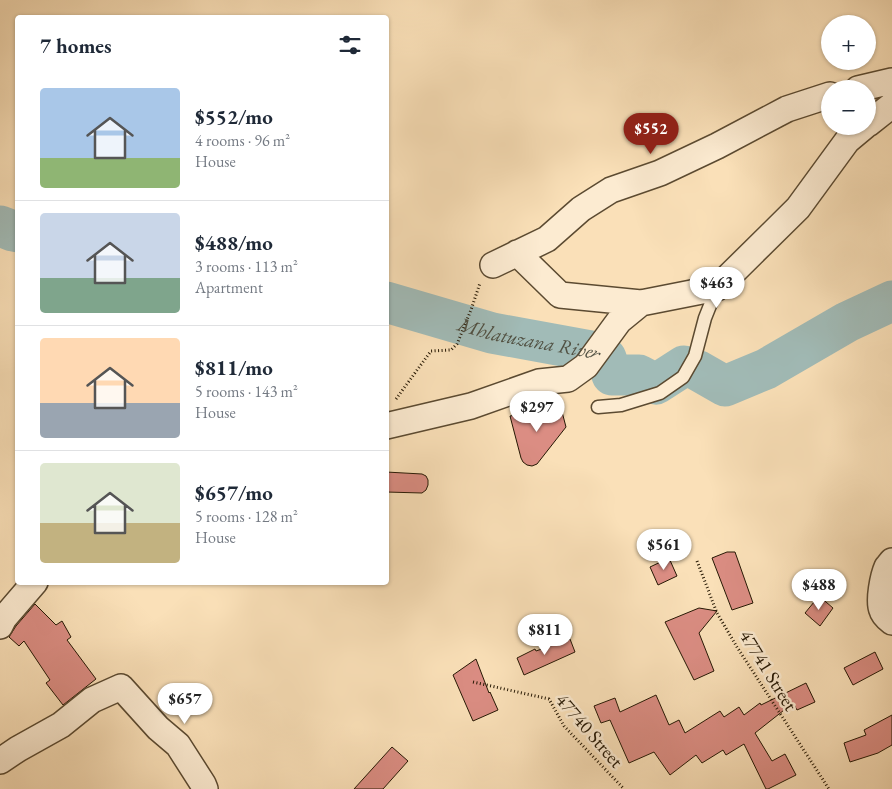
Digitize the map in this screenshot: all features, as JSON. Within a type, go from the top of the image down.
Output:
[{"type":"street","points":[[876,85],[892,81]]},
{"type":"street","points":[[493,265],[547,238],[581,210],[611,190],[660,173],[717,146],[787,109],[821,98]]},
{"type":"street","points":[[876,117],[892,105]]},
{"type":"street","points":[[517,253],[560,295],[641,303],[717,288],[798,208],[847,141],[854,135]]},
{"type":"street","points":[[389,416],[471,406],[539,382],[568,380],[586,366],[619,321],[641,303]]},
{"type":"street","points":[[892,560],[887,566],[883,580],[881,600],[882,610],[892,622]]},
{"type":"street","points":[[0,626],[4,618],[32,585]]},
{"type":"street","points":[[0,761],[61,725],[92,700],[120,687],[158,728],[178,745],[205,789]]},
{"type":"lane","points":[[598,407],[621,406],[660,393],[684,377],[695,356],[705,318],[717,288]]},
{"type":"path","points":[[389,416],[431,350],[451,350],[458,344],[471,310]]},
{"type":"path","name":"47741 Street","points":[[697,561],[717,613],[729,634],[828,789]]},
{"type":"path","name":"47740 Street","points":[[473,682],[549,699],[564,726],[624,789]]},
{"type":"building","points":[[561,408],[566,427],[537,464],[527,465],[521,458],[510,416]]},
{"type":"building","points":[[389,472],[422,474],[426,476],[428,485],[422,493],[389,492]]},
{"type":"building","points":[[727,552],[735,552],[753,603],[732,610],[712,558]]},
{"type":"building","points":[[669,558],[677,576],[658,585],[650,567]]},
{"type":"building","points":[[819,596],[833,608],[820,626],[805,613]]},
{"type":"building","points":[[35,604],[56,625],[62,621],[71,637],[67,640],[96,679],[63,705],[46,683],[50,680],[24,641],[19,646],[9,637]]},
{"type":"building","points":[[699,608],[717,611],[699,633],[714,671],[694,680],[665,622]]},
{"type":"building","points":[[570,639],[575,652],[524,675],[517,658],[535,649],[536,651]]},
{"type":"building","points":[[875,652],[883,669],[853,685],[844,668]]},
{"type":"building","points":[[476,659],[489,693],[498,710],[473,721],[453,675]]},
{"type":"building","points":[[806,683],[815,702],[797,710],[793,703],[755,733],[772,761],[785,754],[796,775],[768,789],[766,789],[744,744],[726,755],[723,750],[702,763],[696,755],[670,775],[654,752],[629,763],[610,720],[601,723],[594,706],[615,698],[620,712],[656,695],[669,725],[679,720],[685,733],[720,711],[724,717],[739,707],[744,715],[760,703],[761,705]]},
{"type":"building","points":[[892,715],[892,745],[878,753],[850,762],[844,743],[866,735],[864,730]]},
{"type":"building","points":[[392,747],[408,761],[383,789],[354,789]]},
{"type":"waterway","name":"Mhlatuzana River","points":[[0,226],[15,231]]},
{"type":"waterway","name":"Mhlatuzana River","points":[[697,370],[725,386],[766,369],[847,322],[892,301]]},
{"type":"waterway","name":"Mhlatuzana River","points":[[389,303],[492,333],[596,352],[606,358],[612,375],[639,375],[656,384],[684,366]]}]
